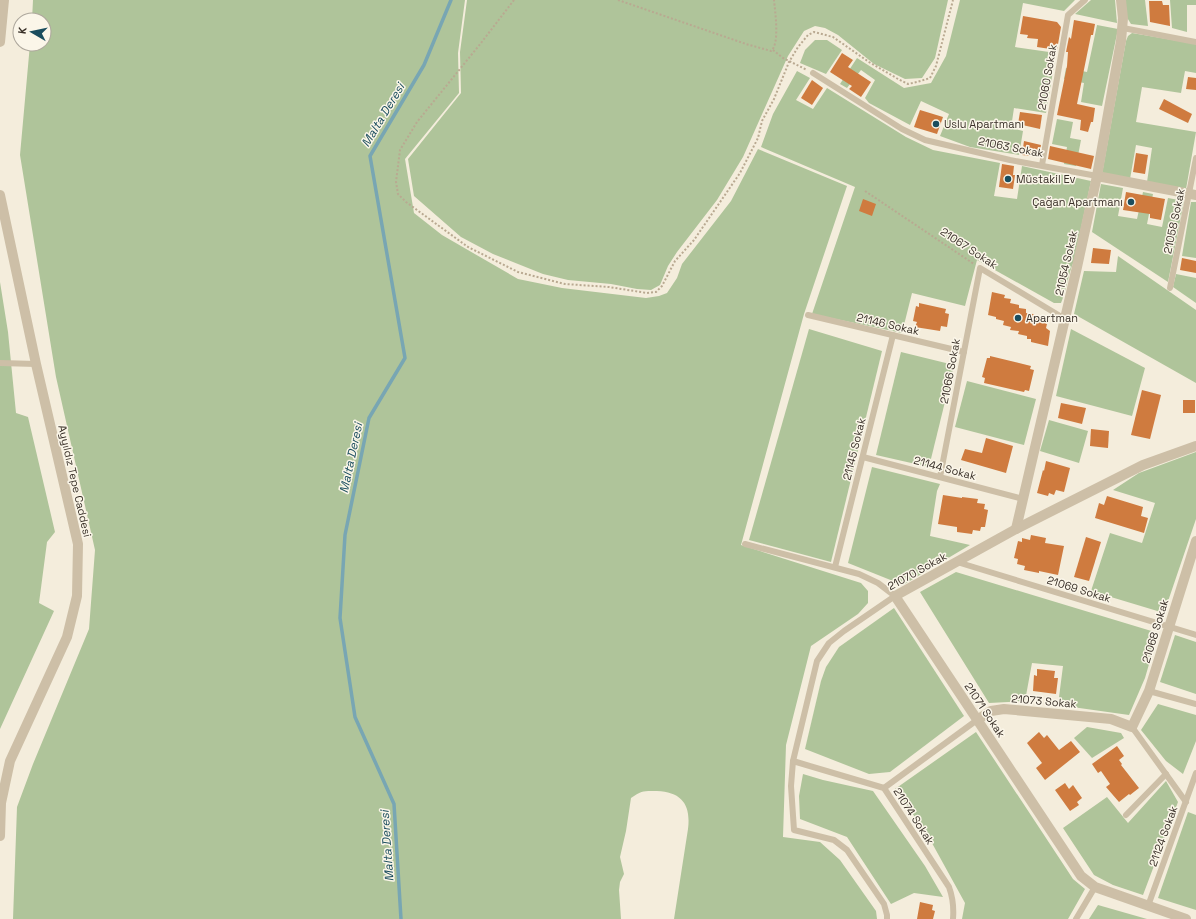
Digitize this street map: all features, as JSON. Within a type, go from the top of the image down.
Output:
[{"type":"street","points":[[0,42],[4,0]]},
{"type":"street","name":"21054 Sokak","points":[[1016,529],[1097,176],[1123,28],[1120,0]]},
{"type":"street","name":"21063 Sokak","points":[[1097,176],[1193,195]]},
{"type":"street","name":"Ayyıldız Tepe Caddesi","points":[[0,195],[36,364],[78,544],[77,596],[67,637],[10,761],[1,803],[0,836]]},
{"type":"street","name":"21070 Sokak","points":[[895,596],[1016,529],[1143,465],[1196,446]]},
{"type":"street","name":"21068 Sokak","points":[[1132,726],[1149,691],[1196,541]]},
{"type":"street","name":"21071 Sokak","points":[[895,596],[1081,876],[1095,887],[1186,919]]},
{"type":"street","name":"21073 Sokak","points":[[977,720],[991,711],[1004,710],[1111,719],[1132,726]]},
{"type":"lane","name":"21060 Sokak","points":[[1042,165],[1068,16],[1085,0]]},
{"type":"lane","points":[[1123,28],[1196,42]]},
{"type":"lane","name":"21063 Sokak","points":[[814,73],[902,129],[925,140],[1010,160],[1097,176]]},
{"type":"lane","name":"21058 Sokak","points":[[1170,288],[1193,195],[1196,158]]},
{"type":"lane","name":"21067 Sokak","points":[[980,268],[1065,320]]},
{"type":"lane","name":"21066 Sokak","points":[[940,477],[980,268]]},
{"type":"lane","name":"21146 Sokak","points":[[808,315],[964,352]]},
{"type":"lane","name":"21145 Sokak","points":[[835,567],[893,335]]},
{"type":"lane","points":[[0,363],[36,364]]},
{"type":"lane","name":"21144 Sokak","points":[[863,457],[1023,499]]},
{"type":"lane","name":"21071 Sokak","points":[[745,544],[859,574],[878,582],[895,596]]},
{"type":"lane","name":"21069 Sokak","points":[[957,562],[1196,635]]},
{"type":"lane","name":"21070 Sokak","points":[[887,919],[884,904],[847,850],[834,840],[794,830],[791,786],[793,761],[817,661],[829,643],[895,596]]},
{"type":"lane","points":[[1149,691],[1196,704]]},
{"type":"lane","name":"21073 Sokak","points":[[884,788],[977,720]]},
{"type":"lane","points":[[1132,726],[1186,802]]},
{"type":"lane","name":"21074 Sokak","points":[[793,761],[884,788],[949,887],[953,896],[953,919]]},
{"type":"lane","name":"21124 Sokak","points":[[1148,906],[1196,773]]},
{"type":"lane","points":[[1126,815],[1166,774]]},
{"type":"lane","points":[[1076,919],[1095,887]]},
{"type":"path","points":[[514,0],[418,122],[400,150],[396,182],[398,194],[406,202],[468,247],[518,272],[565,284],[609,287],[647,293],[656,292],[662,286],[675,261],[694,240],[740,173],[758,138],[762,121],[774,98],[789,62],[798,47],[808,36],[814,32],[833,36],[869,62],[898,79],[908,84],[917,82],[930,78],[936,66],[952,0]]},
{"type":"path","points":[[618,0],[767,50],[773,49],[776,45],[776,14],[774,0]]},
{"type":"path","points":[[773,49],[789,62],[814,73]]},
{"type":"path","name":"21067 Sokak","points":[[865,191],[980,268]]},
{"type":"green space","points":[[33,0],[465,0],[458,53],[459,93],[405,159],[414,213],[442,235],[518,279],[562,288],[646,298],[667,293],[677,278],[682,264],[731,201],[758,149],[847,186],[804,314],[741,545],[861,583],[868,591],[868,603],[858,614],[811,646],[786,745],[783,837],[820,842],[840,860],[876,911],[877,919],[674,919],[688,829],[688,813],[683,801],[679,797],[666,792],[649,791],[641,792],[631,798],[620,857],[624,874],[620,882],[619,890],[621,919],[13,919],[17,807],[33,764],[89,629],[95,550],[56,377],[20,155],[29,52],[52,52],[52,12],[32,12]]},
{"type":"green space","points":[[467,0],[948,0],[935,58],[922,78],[905,79],[874,64],[838,35],[825,28],[815,26],[804,31],[788,56],[743,157],[717,200],[677,252],[668,266],[660,285],[651,290],[568,280],[543,274],[493,254],[461,237],[414,196],[408,159],[461,93],[460,52]]},
{"type":"green space","points":[[960,0],[1075,0],[1064,11],[1023,3],[1015,47],[1056,53],[1046,113],[1014,108],[1011,128],[1023,131],[1019,155],[970,147],[940,136],[949,114],[921,101],[910,125],[869,103],[865,98],[875,80],[861,70],[847,88],[840,84],[857,58],[904,88],[931,83],[946,56]]},
{"type":"green space","points":[[1091,0],[1115,0],[1117,23],[1075,14]]},
{"type":"green space","points":[[1126,0],[1145,0],[1148,26],[1131,24],[1126,16]]},
{"type":"green space","points":[[1170,0],[1196,0],[1196,5],[1187,5],[1187,32],[1172,28]]},
{"type":"green space","points":[[1097,25],[1118,29],[1102,106],[1081,102],[1084,83],[1064,79],[1066,68],[1087,72]]},
{"type":"green space","points":[[1132,33],[1196,44],[1196,73],[1185,71],[1181,93],[1142,87],[1136,122],[1196,132],[1186,189],[1147,182],[1152,148],[1136,145],[1130,179],[1102,174],[1126,41],[1128,36]]},
{"type":"green space","points":[[815,40],[827,40],[842,50],[826,74],[800,63],[805,50]]},
{"type":"green space","points":[[797,71],[810,78],[796,100],[813,109],[827,88],[906,137],[933,150],[1000,163],[994,196],[1017,199],[1022,166],[1091,181],[1074,261],[1061,303],[1054,303],[977,260],[965,306],[912,293],[902,333],[812,314],[855,187],[761,147],[773,114]]},
{"type":"green space","points":[[1057,119],[1073,122],[1070,138],[1081,140],[1076,166],[1064,164],[1067,147],[1052,144]]},
{"type":"green space","points":[[1101,184],[1123,188],[1118,216],[1137,219],[1143,192],[1153,194],[1147,224],[1162,227],[1168,198],[1184,201],[1168,282],[1092,232]]},
{"type":"green space","points":[[1191,202],[1196,202],[1196,258],[1182,256]]},
{"type":"green space","points":[[1118,256],[1196,310],[1196,383],[1074,314],[1084,271],[1116,272]]},
{"type":"green space","points":[[1176,274],[1196,278],[1196,303],[1173,287]]},
{"type":"green space","points":[[0,282],[8,332],[16,413],[28,417],[55,532],[47,542],[39,603],[54,611],[0,729]]},
{"type":"green space","points":[[809,329],[882,351],[831,562],[749,540]]},
{"type":"green space","points":[[1071,329],[1145,368],[1132,416],[1056,396]]},
{"type":"green space","points":[[901,352],[954,365],[929,467],[876,455]]},
{"type":"green space","points":[[967,381],[1036,399],[1024,445],[955,427]]},
{"type":"green space","points":[[1049,420],[1088,431],[1079,463],[1040,451]]},
{"type":"green space","points":[[1196,452],[1196,519],[1164,613],[1091,591],[1110,533],[1142,543],[1155,503],[1113,490],[1139,473]]},
{"type":"green space","points":[[872,467],[940,484],[937,491],[930,536],[970,545],[903,585],[848,563]]},
{"type":"green space","points":[[956,572],[1158,633],[1145,678],[1129,715],[1058,705],[1063,666],[1032,663],[1025,701],[989,703],[920,592]]},
{"type":"green space","points":[[894,608],[964,716],[890,772],[869,774],[805,749],[821,681],[826,667],[839,647]]},
{"type":"green space","points":[[1175,635],[1196,642],[1196,694],[1160,682]]},
{"type":"green space","points":[[1158,704],[1196,715],[1196,741],[1183,774],[1166,761],[1141,730]]},
{"type":"green space","points":[[1087,727],[1121,733],[1124,738],[1092,758],[1074,738]]},
{"type":"green space","points":[[976,732],[1073,879],[1085,889],[1068,919],[962,919],[965,903],[927,834],[895,789]]},
{"type":"green space","points":[[803,774],[873,791],[925,866],[943,897],[914,893],[891,904],[847,837],[800,819],[799,796]]},
{"type":"green space","points":[[1166,781],[1178,802],[1143,895],[1113,885],[1094,875],[1063,828],[1107,797],[1128,823]]},
{"type":"green space","points":[[1188,812],[1196,815],[1196,910],[1158,898]]},
{"type":"green space","points":[[1098,905],[1147,919],[1089,919]]},
{"type":"building","points":[[1149,1],[1162,1],[1163,5],[1169,5],[1170,26],[1150,22]]},
{"type":"building","points":[[1023,16],[1057,22],[1061,27],[1057,50],[1037,47],[1038,39],[1027,38],[1028,35],[1020,34]]},
{"type":"building","points":[[1074,20],[1095,24],[1093,35],[1091,35],[1077,104],[1095,108],[1093,122],[1091,122],[1088,132],[1080,130],[1081,120],[1057,115],[1067,66],[1068,52],[1066,52],[1069,37],[1071,39]]},
{"type":"building","points":[[842,53],[853,60],[848,67],[871,82],[861,97],[849,89],[852,86],[830,72]]},
{"type":"building","points":[[1188,77],[1196,78],[1196,90],[1186,89]]},
{"type":"building","points":[[812,80],[823,88],[812,105],[801,98]]},
{"type":"building","points":[[1164,99],[1192,114],[1188,123],[1159,109]]},
{"type":"building","points":[[920,110],[943,117],[937,134],[914,127]]},
{"type":"building","points":[[1020,112],[1042,115],[1040,129],[1018,124]]},
{"type":"building","points":[[1024,141],[1041,145],[1039,157],[1022,155]]},
{"type":"building","points":[[1050,146],[1094,156],[1091,169],[1048,159]]},
{"type":"building","points":[[1136,153],[1148,155],[1145,174],[1133,172]]},
{"type":"building","name":"Müstakil Ev","points":[[1002,164],[1014,166],[1013,175],[1015,175],[1013,189],[999,187]]},
{"type":"building","points":[[1126,192],[1165,199],[1161,220],[1150,218],[1150,214],[1123,210]]},
{"type":"building","points":[[863,199],[876,204],[872,216],[859,211]]},
{"type":"building","points":[[1093,248],[1111,250],[1109,264],[1091,263]]},
{"type":"building","points":[[1182,258],[1196,261],[1196,273],[1180,270]]},
{"type":"building","name":"Apartman","points":[[992,292],[1005,295],[1004,298],[1011,299],[1010,303],[1019,305],[1019,308],[1026,309],[1026,313],[1033,314],[1047,324],[1046,328],[1050,331],[1048,346],[1031,342],[1031,339],[1027,339],[1027,336],[1018,334],[1019,331],[1010,330],[1011,327],[1003,325],[1004,321],[988,315]]},
{"type":"building","points":[[919,303],[946,309],[945,313],[949,314],[947,327],[941,326],[940,331],[915,327],[917,322],[913,321],[916,306],[919,307]]},
{"type":"building","points":[[990,356],[1031,366],[1030,369],[1034,370],[1029,391],[1025,390],[1024,392],[984,383],[985,378],[982,377],[987,358],[990,358]]},
{"type":"building","points":[[1142,390],[1161,395],[1150,439],[1131,435]]},
{"type":"building","points":[[1183,400],[1195,400],[1195,413],[1183,413]]},
{"type":"building","points":[[1061,403],[1086,408],[1082,424],[1058,418]]},
{"type":"building","points":[[1091,429],[1109,431],[1108,448],[1090,446]]},
{"type":"building","points":[[986,438],[1013,446],[1006,473],[961,460],[965,449],[982,453]]},
{"type":"building","points":[[1046,461],[1070,468],[1064,492],[1056,490],[1054,495],[1049,493],[1048,496],[1037,493]]},
{"type":"building","points":[[943,495],[978,499],[977,503],[985,504],[984,509],[988,510],[985,527],[981,527],[980,531],[973,530],[972,534],[957,532],[957,527],[938,524]]},
{"type":"building","points":[[1107,496],[1143,507],[1141,516],[1148,518],[1144,533],[1095,518],[1099,503],[1104,505]]},
{"type":"building","points":[[1031,535],[1046,538],[1045,543],[1064,546],[1058,575],[1024,570],[1025,566],[1017,564],[1018,559],[1014,558],[1018,541],[1022,542],[1022,538],[1030,540]]},
{"type":"building","points":[[1086,537],[1101,542],[1089,581],[1074,577]]},
{"type":"building","points":[[1037,669],[1055,671],[1054,678],[1058,678],[1056,694],[1033,691],[1034,675],[1037,676]]},
{"type":"building","points":[[1039,732],[1044,738],[1047,735],[1059,750],[1071,741],[1080,752],[1045,780],[1036,768],[1042,763],[1027,743]]},
{"type":"building","points":[[1117,746],[1124,756],[1119,760],[1122,764],[1121,765],[1139,788],[1119,802],[1106,787],[1110,784],[1101,771],[1098,773],[1092,764]]},
{"type":"building","points":[[1065,783],[1069,789],[1073,785],[1082,798],[1077,802],[1079,805],[1070,811],[1055,790]]},
{"type":"building","points":[[920,902],[933,905],[932,910],[935,911],[933,919],[917,919]]},
{"type":"waterway","name":"Malta Deresi","points":[[401,919],[394,804],[355,717],[340,618],[345,535],[369,418],[405,358],[370,156],[424,65],[451,0]]},
{"type":"place","name":"Uslu Apartmanı","points":[[936,124]]},
{"type":"place","name":"Müstakil Ev","points":[[1008,179]]},
{"type":"place","name":"Çağan Apartmanı","points":[[1131,202]]},
{"type":"place","name":"Apartman","points":[[1018,318]]}]
